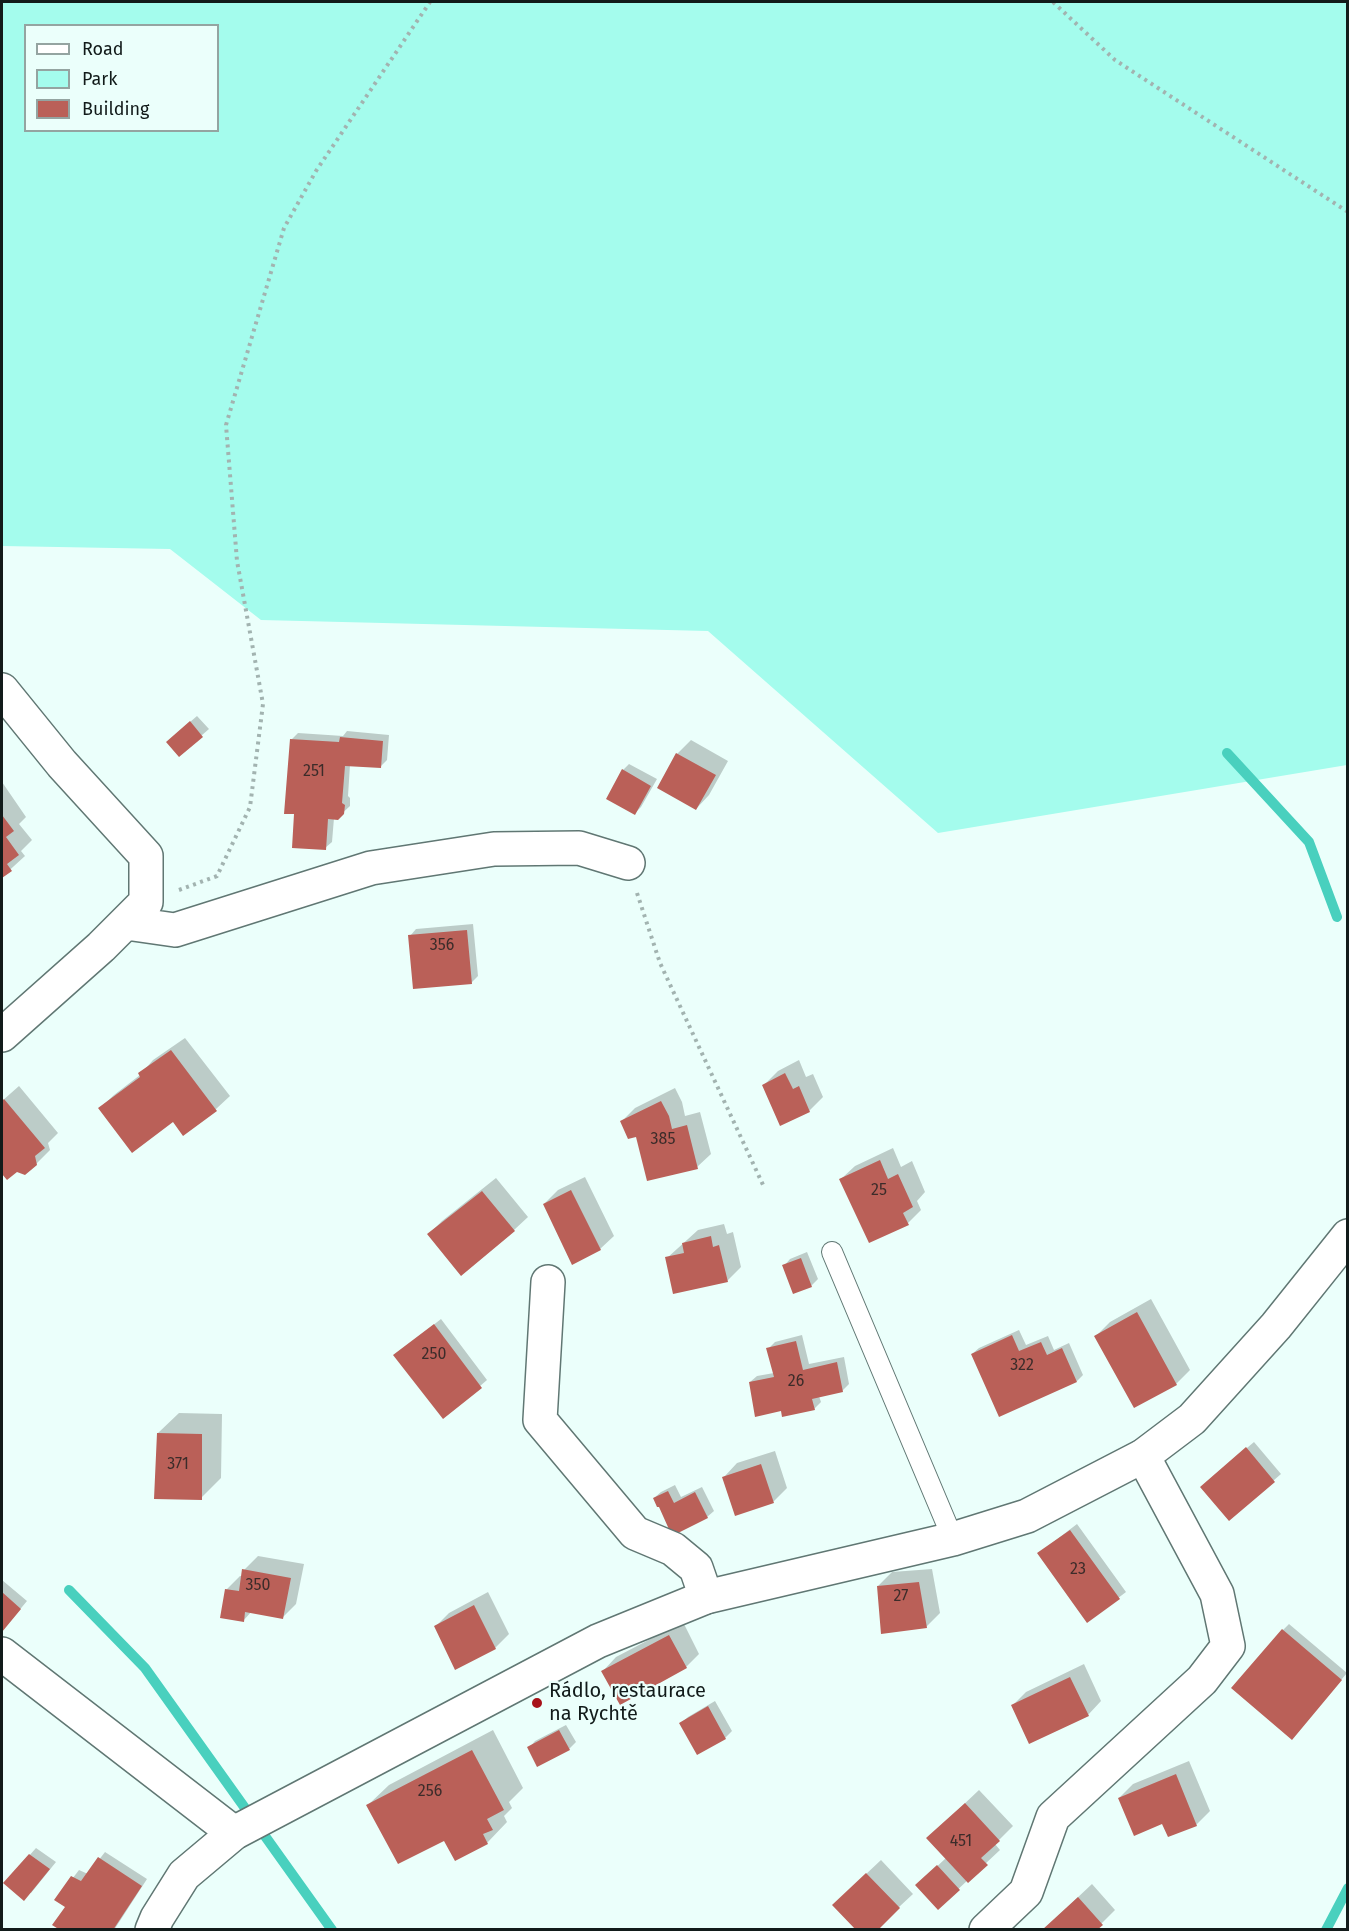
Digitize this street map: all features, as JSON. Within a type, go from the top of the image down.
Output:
[{"type":"street","points":[[2,690],[62,764],[146,856],[136,913],[2,1035]]},
{"type":"street","points":[[136,913],[175,930],[371,868],[494,849],[579,848],[627,863]]},
{"type":"street","points":[[153,1929],[157,1918],[184,1875],[234,1833],[598,1641],[706,1597],[953,1539],[1027,1516],[1143,1456],[1192,1419],[1276,1326],[1347,1236]]},
{"type":"street","points":[[548,1282],[540,1420],[635,1533],[673,1549],[696,1568],[706,1597]]},
{"type":"street","points":[[986,1929],[1026,1892],[1053,1817],[1202,1680],[1227,1647],[1217,1594],[1143,1456]]},
{"type":"street","points":[[2,1654],[234,1833]]},
{"type":"lane","points":[[832,1252],[953,1539]]},
{"type":"path","points":[[136,913],[217,876],[250,807],[263,704],[237,561],[226,425],[284,228],[316,171],[430,2]]},
{"type":"path","points":[[1053,2],[1115,60],[1347,212]]},
{"type":"path","points":[[627,863],[660,963],[764,1187]]},
{"type":"green space","points":[[2,2],[1347,2],[1347,765],[938,833],[708,631],[261,620],[170,549],[2,546]]},
{"type":"building","points":[[190,721],[203,737],[179,757],[166,742]]},
{"type":"building","points":[[340,737],[383,741],[381,768],[345,766],[342,803],[345,805],[344,814],[338,820],[328,819],[326,850],[292,848],[294,814],[284,814],[290,739],[339,742]]},
{"type":"building","points":[[676,753],[716,775],[696,810],[657,788]]},
{"type":"building","points":[[622,769],[651,786],[635,815],[606,799]]},
{"type":"building","points":[[2,815],[14,831],[6,837],[19,855],[7,864],[12,871],[2,878]]},
{"type":"building","points":[[467,930],[472,984],[413,989],[408,935]]},
{"type":"building","points":[[171,1050],[217,1111],[183,1136],[173,1122],[132,1153],[98,1108],[140,1077],[138,1073]]},
{"type":"building","points":[[785,1073],[793,1089],[799,1086],[810,1112],[780,1126],[762,1085]]},
{"type":"building","points":[[4,1099],[45,1148],[35,1156],[37,1165],[25,1175],[17,1172],[7,1180],[2,1174],[2,1101]]},
{"type":"building","points":[[661,1101],[669,1116],[672,1129],[687,1125],[698,1169],[647,1181],[636,1137],[628,1139],[620,1121]]},
{"type":"building","points":[[880,1160],[888,1179],[898,1174],[913,1207],[903,1213],[909,1225],[869,1243],[839,1179]]},
{"type":"building","points":[[571,1190],[601,1250],[572,1265],[543,1204]]},
{"type":"building","points":[[482,1191],[515,1231],[461,1276],[427,1234]]},
{"type":"building","points":[[711,1236],[713,1247],[719,1245],[728,1282],[673,1294],[665,1257],[684,1253],[682,1243]]},
{"type":"building","points":[[801,1258],[812,1287],[793,1294],[782,1265]]},
{"type":"building","points":[[1137,1312],[1177,1385],[1134,1408],[1094,1336]]},
{"type":"building","points":[[434,1324],[482,1388],[443,1419],[393,1355]]},
{"type":"building","points":[[1012,1335],[1019,1351],[1041,1342],[1047,1355],[1062,1348],[1077,1382],[999,1417],[971,1354]]},
{"type":"building","points":[[796,1341],[803,1370],[837,1362],[843,1392],[812,1399],[815,1410],[782,1417],[781,1411],[755,1417],[749,1382],[774,1377],[766,1348]]},
{"type":"building","points":[[157,1433],[202,1434],[202,1500],[154,1499]]},
{"type":"building","points":[[1246,1447],[1275,1482],[1229,1521],[1200,1487]]},
{"type":"building","points":[[761,1464],[774,1503],[735,1516],[722,1477]]},
{"type":"building","points":[[668,1491],[674,1503],[695,1492],[708,1518],[672,1536],[653,1498]]},
{"type":"building","points":[[1070,1530],[1120,1599],[1087,1623],[1037,1553]]},
{"type":"building","points":[[242,1569],[291,1578],[283,1619],[245,1612],[244,1622],[220,1618],[225,1589],[239,1591]]},
{"type":"building","points":[[919,1582],[927,1628],[881,1634],[877,1586]]},
{"type":"building","points":[[2,1592],[21,1609],[2,1632]]},
{"type":"building","points":[[474,1605],[496,1649],[455,1670],[434,1626]]},
{"type":"building","points":[[1282,1629],[1342,1680],[1292,1740],[1231,1688]]},
{"type":"building","points":[[669,1635],[687,1668],[620,1705],[601,1671]]},
{"type":"building","points":[[1070,1677],[1089,1716],[1029,1744],[1011,1705]]},
{"type":"building","points":[[708,1706],[726,1739],[697,1755],[679,1723]]},
{"type":"building","points":[[559,1730],[570,1750],[537,1767],[527,1747]]},
{"type":"building","points":[[472,1750],[504,1810],[487,1819],[493,1830],[483,1834],[488,1844],[455,1861],[444,1841],[398,1864],[366,1805]]},
{"type":"building","points":[[1176,1774],[1197,1826],[1168,1837],[1162,1824],[1134,1836],[1118,1798]]},
{"type":"building","points":[[965,1803],[1000,1841],[981,1858],[988,1865],[968,1883],[926,1838]]},
{"type":"building","points":[[29,1854],[50,1869],[24,1901],[3,1883]]},
{"type":"building","points":[[98,1857],[142,1886],[113,1930],[60,1930],[52,1925],[65,1907],[54,1900],[71,1876],[81,1881]]},
{"type":"building","points":[[937,1865],[960,1890],[938,1910],[915,1885]]},
{"type":"building","points":[[866,1873],[900,1908],[878,1930],[856,1930],[832,1905]]},
{"type":"building","points":[[1078,1897],[1103,1925],[1097,1930],[1042,1930]]},
{"type":"waterway","points":[[1227,753],[1309,842],[1337,917]]},
{"type":"waterway","points":[[69,1590],[145,1668],[332,1930]]},
{"type":"waterway","points":[[1326,1930],[1348,1888]]},
{"type":"place","name":"Rádlo, restaurace na Rychtě","points":[[537,1703]]}]
